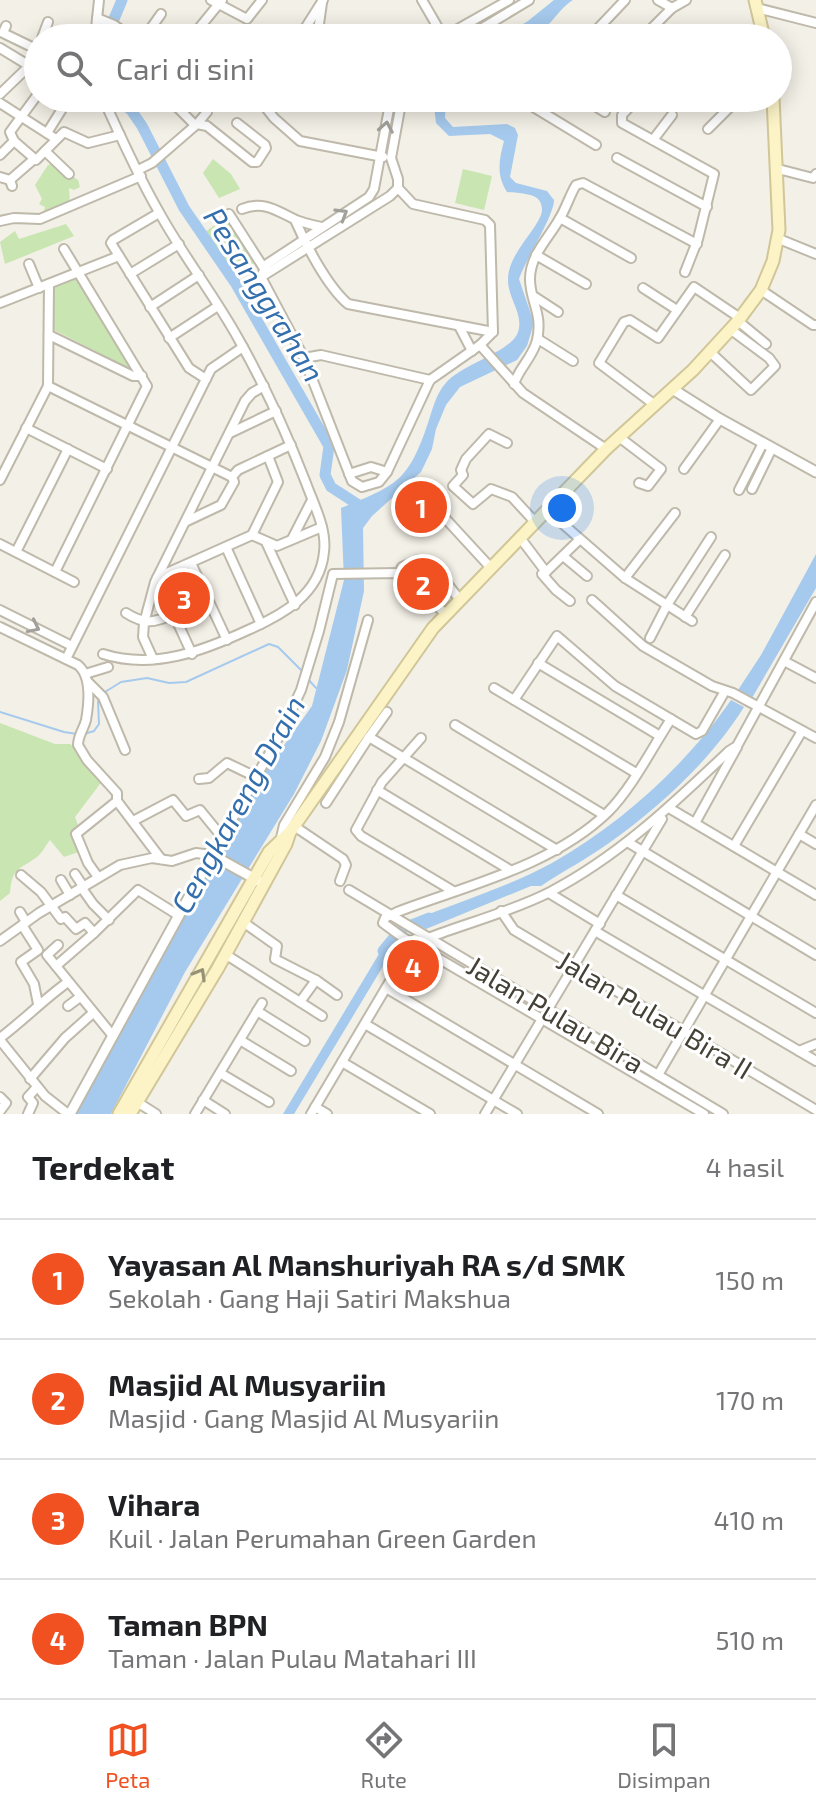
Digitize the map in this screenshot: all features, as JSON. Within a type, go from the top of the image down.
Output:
[{"type":"main road","points":[[756,4],[761,24]]},
{"type":"main road","points":[[119,1114],[255,879],[286,844],[289,832],[415,651],[446,614],[606,449],[674,390],[736,323],[761,290],[779,239],[774,112]]},
{"type":"main road","points":[[130,1114],[243,922],[255,879]]},
{"type":"street","points":[[98,24],[99,0]]},
{"type":"street","points":[[201,24],[217,2],[247,19],[262,0]]},
{"type":"street","points":[[422,0],[435,24]]},
{"type":"street","points":[[466,24],[509,0]]},
{"type":"street","points":[[490,24],[529,0]]},
{"type":"street","points":[[602,24],[625,0]]},
{"type":"street","points":[[658,0],[672,8]]},
{"type":"street","points":[[656,24],[672,8],[686,0]]},
{"type":"street","points":[[308,24],[323,1]]},
{"type":"street","points":[[319,24],[323,1]]},
{"type":"street","points":[[500,3],[505,15]]},
{"type":"street","points":[[756,4],[816,23]]},
{"type":"street","points":[[154,24],[161,14]]},
{"type":"street","points":[[100,18],[112,24]]},
{"type":"street","points":[[6,26],[3,33],[24,42]]},
{"type":"street","points":[[0,48],[24,63]]},
{"type":"street","points":[[0,94],[24,70]]},
{"type":"street","points":[[0,103],[56,139]]},
{"type":"street","points":[[24,112],[9,133],[33,160]]},
{"type":"street","points":[[47,133],[60,112]]},
{"type":"street","points":[[103,654],[119,659],[153,659],[192,654],[227,640],[295,605],[321,570],[325,551],[322,527],[291,445],[264,386],[159,213],[109,112]]},
{"type":"street","points":[[183,112],[196,125],[207,126],[252,162],[257,162],[265,145],[237,123]]},
{"type":"street","points":[[0,221],[40,219],[139,173],[207,112]]},
{"type":"street","points":[[270,112],[293,137],[308,143],[391,158]]},
{"type":"street","points":[[264,273],[372,201],[393,112]]},
{"type":"street","points":[[229,214],[264,273],[304,358],[352,481],[362,487],[379,482],[387,472],[430,380],[472,351],[483,349],[493,332],[490,225],[483,219],[413,204],[398,188],[391,158],[396,112]]},
{"type":"street","points":[[547,112],[596,145]]},
{"type":"street","points":[[627,112],[620,120],[714,174],[697,244],[685,272]]},
{"type":"street","points":[[708,129],[725,112]]},
{"type":"street","points":[[653,140],[672,115]]},
{"type":"street","points":[[0,177],[11,183],[67,132],[88,143],[120,135]]},
{"type":"street","points":[[0,155],[14,141]]},
{"type":"street","points":[[45,151],[69,174]]},
{"type":"street","points":[[617,158],[707,207]]},
{"type":"street","points":[[778,169],[813,178],[816,174]]},
{"type":"street","points":[[514,384],[535,350],[538,339],[539,314],[530,281],[536,255],[560,218],[574,188],[583,183],[697,244]]},
{"type":"street","points":[[306,244],[321,227],[398,188]]},
{"type":"street","points":[[242,209],[259,205],[284,211],[295,220],[321,227]]},
{"type":"street","points":[[159,213],[112,241],[189,368],[206,379]]},
{"type":"street","points":[[560,218],[631,258]]},
{"type":"street","points":[[295,220],[306,244],[348,304],[493,332]]},
{"type":"street","points":[[779,239],[816,254]]},
{"type":"street","points":[[130,274],[179,244]]},
{"type":"street","points":[[55,572],[147,390],[142,376],[64,249]]},
{"type":"street","points":[[536,255],[586,284]]},
{"type":"street","points":[[0,303],[119,256]]},
{"type":"street","points":[[29,264],[39,288]]},
{"type":"street","points":[[150,307],[199,275]]},
{"type":"street","points":[[0,480],[48,386],[49,284]]},
{"type":"street","points":[[655,405],[599,363],[627,320],[657,338],[694,287],[766,344]]},
{"type":"street","points":[[643,288],[677,310]]},
{"type":"street","points":[[761,290],[816,325]]},
{"type":"street","points":[[533,296],[558,312]]},
{"type":"street","points":[[169,338],[218,306]]},
{"type":"street","points":[[710,352],[751,390],[775,366],[736,323]]},
{"type":"street","points":[[459,326],[472,351]]},
{"type":"street","points":[[49,335],[133,376],[142,376]]},
{"type":"street","points":[[538,339],[573,361]]},
{"type":"street","points":[[66,659],[206,379],[213,367],[243,347]]},
{"type":"street","points":[[483,349],[528,397],[606,449]]},
{"type":"street","points":[[304,358],[321,355],[430,380]]},
{"type":"street","points":[[48,386],[232,477],[234,482],[221,505],[185,522]]},
{"type":"street","points":[[153,659],[145,644],[144,623],[157,578],[248,396],[264,386]]},
{"type":"street","points":[[674,390],[816,472]]},
{"type":"street","points":[[229,433],[276,411]]},
{"type":"street","points":[[684,469],[720,419]]},
{"type":"street","points":[[26,428],[107,469]]},
{"type":"street","points":[[507,443],[489,434],[466,459],[461,470],[463,475],[453,486],[473,504],[491,489],[509,496],[536,523]]},
{"type":"street","points":[[619,437],[661,469],[648,486],[639,483]]},
{"type":"street","points":[[232,477],[238,470],[291,445]]},
{"type":"street","points":[[752,489],[767,445]]},
{"type":"street","points":[[739,490],[767,445]]},
{"type":"street","points":[[16,552],[68,449]]},
{"type":"street","points":[[157,578],[252,535],[278,482],[268,456]]},
{"type":"street","points":[[349,474],[371,467],[387,472]]},
{"type":"street","points":[[291,540],[312,500]]},
{"type":"street","points":[[548,511],[625,578],[689,619],[725,555]]},
{"type":"street","points":[[625,578],[675,513]]},
{"type":"street","points":[[444,517],[491,568]]},
{"type":"street","points":[[252,535],[277,546],[322,527]]},
{"type":"street","points":[[650,638],[667,605],[711,537]]},
{"type":"street","points":[[521,539],[546,572]]},
{"type":"street","points":[[570,601],[542,574],[579,540]]},
{"type":"street","points":[[266,542],[295,605]]},
{"type":"street","points":[[0,544],[74,582]]},
{"type":"street","points":[[226,547],[261,624]]},
{"type":"street","points":[[563,556],[587,576]]},
{"type":"street","points":[[399,573],[402,567],[418,560],[442,577],[460,600]]},
{"type":"street","points":[[191,563],[227,640]]},
{"type":"street","points":[[68,982],[38,1004],[0,1039],[37,1087],[69,1114],[287,721],[306,676],[333,574],[399,573],[446,614]]},
{"type":"street","points":[[157,578],[192,654]]},
{"type":"street","points":[[592,600],[643,646],[816,738]]},
{"type":"street","points":[[695,823],[756,706],[816,602]]},
{"type":"street","points":[[0,610],[72,646]]},
{"type":"street","points":[[126,613],[144,623],[174,614]]},
{"type":"street","points":[[340,881],[346,865],[343,859],[289,832],[284,825],[325,757],[339,722],[368,620]]},
{"type":"street","points":[[805,622],[816,628]]},
{"type":"street","points":[[0,627],[82,668],[86,678],[103,697],[125,750]]},
{"type":"street","points":[[514,700],[556,637],[563,638],[615,686],[699,734],[730,692]]},
{"type":"street","points":[[784,661],[816,678]]},
{"type":"street","points":[[538,663],[660,736]]},
{"type":"street","points":[[86,678],[108,667]]},
{"type":"street","points":[[86,678],[86,719],[80,735],[81,751],[117,793],[117,801],[161,859]]},
{"type":"street","points":[[494,688],[636,773]]},
{"type":"street","points":[[326,803],[387,712]]},
{"type":"street","points":[[349,890],[393,917],[557,850],[604,815],[671,719]]},
{"type":"street","points":[[455,725],[604,815]]},
{"type":"street","points":[[734,846],[802,731]]},
{"type":"street","points":[[369,737],[557,850]]},
{"type":"street","points":[[421,738],[377,790],[357,826],[358,834],[453,891]]},
{"type":"street","points":[[327,1114],[313,1110],[386,988],[416,946],[428,938],[549,893],[629,843],[737,746]]},
{"type":"street","points":[[199,779],[209,778],[227,763],[256,777]]},
{"type":"street","points":[[377,790],[510,870]]},
{"type":"street","points":[[133,821],[173,800],[186,816],[200,810],[222,837]]},
{"type":"street","points":[[98,877],[88,863],[76,834],[117,801]]},
{"type":"street","points":[[658,1075],[816,805]]},
{"type":"street","points":[[668,810],[816,895]]},
{"type":"street","points":[[485,1114],[668,810]]},
{"type":"street","points":[[799,834],[816,844]]},
{"type":"street","points":[[629,843],[816,955]]},
{"type":"street","points":[[0,941],[98,877],[134,860],[172,861],[196,853],[213,856],[255,879]]},
{"type":"street","points":[[75,874],[93,904],[109,920]]},
{"type":"street","points":[[21,875],[41,892],[61,919],[65,917],[76,929],[85,923],[94,933]]},
{"type":"street","points":[[61,880],[70,895]]},
{"type":"street","points":[[56,966],[138,890],[178,915]]},
{"type":"street","points":[[549,893],[705,995],[816,1061]]},
{"type":"street","points":[[616,895],[816,1013]]},
{"type":"street","name":"Jalan Pulau Bira II","points":[[501,911],[514,930],[816,1110]]},
{"type":"street","points":[[20,912],[38,950],[47,955],[113,1036]]},
{"type":"street","name":"Jalan Pulau Bira","points":[[704,1114],[386,928],[384,920],[393,917],[658,1075],[693,1107],[723,1114]]},
{"type":"street","points":[[243,922],[277,946],[273,956],[275,959],[316,980],[337,995]]},
{"type":"street","points":[[414,930],[416,946]]},
{"type":"street","points":[[47,955],[58,945]]},
{"type":"street","points":[[38,950],[21,962],[34,984],[38,1004]]},
{"type":"street","points":[[225,954],[322,1016]]},
{"type":"street","points":[[300,1002],[316,980]]},
{"type":"street","points":[[386,988],[598,1114]]},
{"type":"street","points":[[68,1006],[80,997]]},
{"type":"street","points":[[195,1114],[259,1007],[305,1041]]},
{"type":"street","points":[[30,1079],[65,1038],[93,1013]]},
{"type":"street","points":[[365,1024],[517,1114]]},
{"type":"street","points":[[240,1040],[291,1071]]},
{"type":"street","points":[[799,1051],[816,1044]]},
{"type":"street","points":[[342,1062],[430,1114]]},
{"type":"street","points":[[220,1073],[269,1102]]},
{"type":"street","points":[[28,1114],[33,1103],[28,1097],[37,1087]]},
{"type":"street","points":[[0,1097],[6,1103],[0,1111]]},
{"type":"street","points":[[203,1100],[225,1114]]},
{"type":"street","points":[[137,1102],[153,1113]]},
{"type":"green space","points":[[213,159],[231,174],[240,189],[219,198],[203,173]]},
{"type":"green space","points":[[59,161],[66,172],[78,180],[80,187],[74,190],[69,188],[70,204],[43,215],[45,207],[39,204],[42,199],[35,185],[48,165]]},
{"type":"green space","points":[[463,169],[492,176],[484,210],[455,203]]},
{"type":"green space","points":[[229,215],[256,262],[235,275],[205,232]]},
{"type":"green space","points":[[66,224],[74,236],[5,264],[0,242],[15,231],[19,239]]},
{"type":"green space","points":[[75,275],[139,373],[54,330],[49,287]]},
{"type":"green space","points":[[0,723],[55,744],[70,744],[94,761],[106,776],[75,817],[87,849],[64,857],[50,840],[39,855],[18,870],[10,893],[0,901]]},
{"type":"water","points":[[554,0],[573,0],[549,24],[523,24]]},
{"type":"water","points":[[435,112],[445,112],[445,118],[453,127],[507,124],[515,128],[518,135],[510,177],[516,183],[547,191],[554,200],[550,216],[519,279],[534,323],[527,346],[517,360],[460,387],[446,405],[421,472],[363,528],[364,591],[347,670],[321,741],[294,794],[185,972],[111,1114],[74,1114],[262,776],[312,706],[344,580],[341,508],[388,487],[398,479],[414,458],[445,384],[462,370],[506,346],[518,332],[519,319],[509,287],[509,271],[541,215],[541,204],[530,195],[507,192],[501,180],[500,167],[504,141],[490,134],[449,136],[436,123]]},
{"type":"water","points":[[816,554],[816,588],[752,698],[738,690],[761,655]]},
{"type":"water","points":[[731,700],[744,707],[716,746],[647,814],[601,849],[541,886],[531,886],[426,929],[411,921],[535,872],[603,830],[673,770]]},
{"type":"water","points":[[388,939],[397,943],[294,1114],[283,1114]]},
{"type":"waterway","name":"Pesanggrahan","points":[[112,24],[122,0]]},
{"type":"waterway","name":"Pesanggrahan","points":[[132,112],[184,208],[236,284],[329,446],[325,475],[331,487],[365,509]]},
{"type":"waterway","points":[[105,692],[121,682],[147,678],[169,683],[186,682],[269,644],[278,647],[302,671]]},
{"type":"waterway","points":[[307,678],[316,688]]},
{"type":"waterway","points":[[84,734],[94,731],[99,724],[98,701]]},
{"type":"waterway","points":[[0,712],[77,734]]},
{"type":"waterway","points":[[383,951],[401,929],[429,918]]},
{"type":"place","name":"Yayasan Al Manshuriyah RA s/d SMK","points":[[421,507]]},
{"type":"place","name":"Masjid Al Musyariin","points":[[423,584]]},
{"type":"place","name":"Vihara","points":[[184,598]]},
{"type":"place","name":"Taman BPN","points":[[413,966]]},
{"type":"water label","name":"Cengkareng Drain","points":[[237,804]]}]
